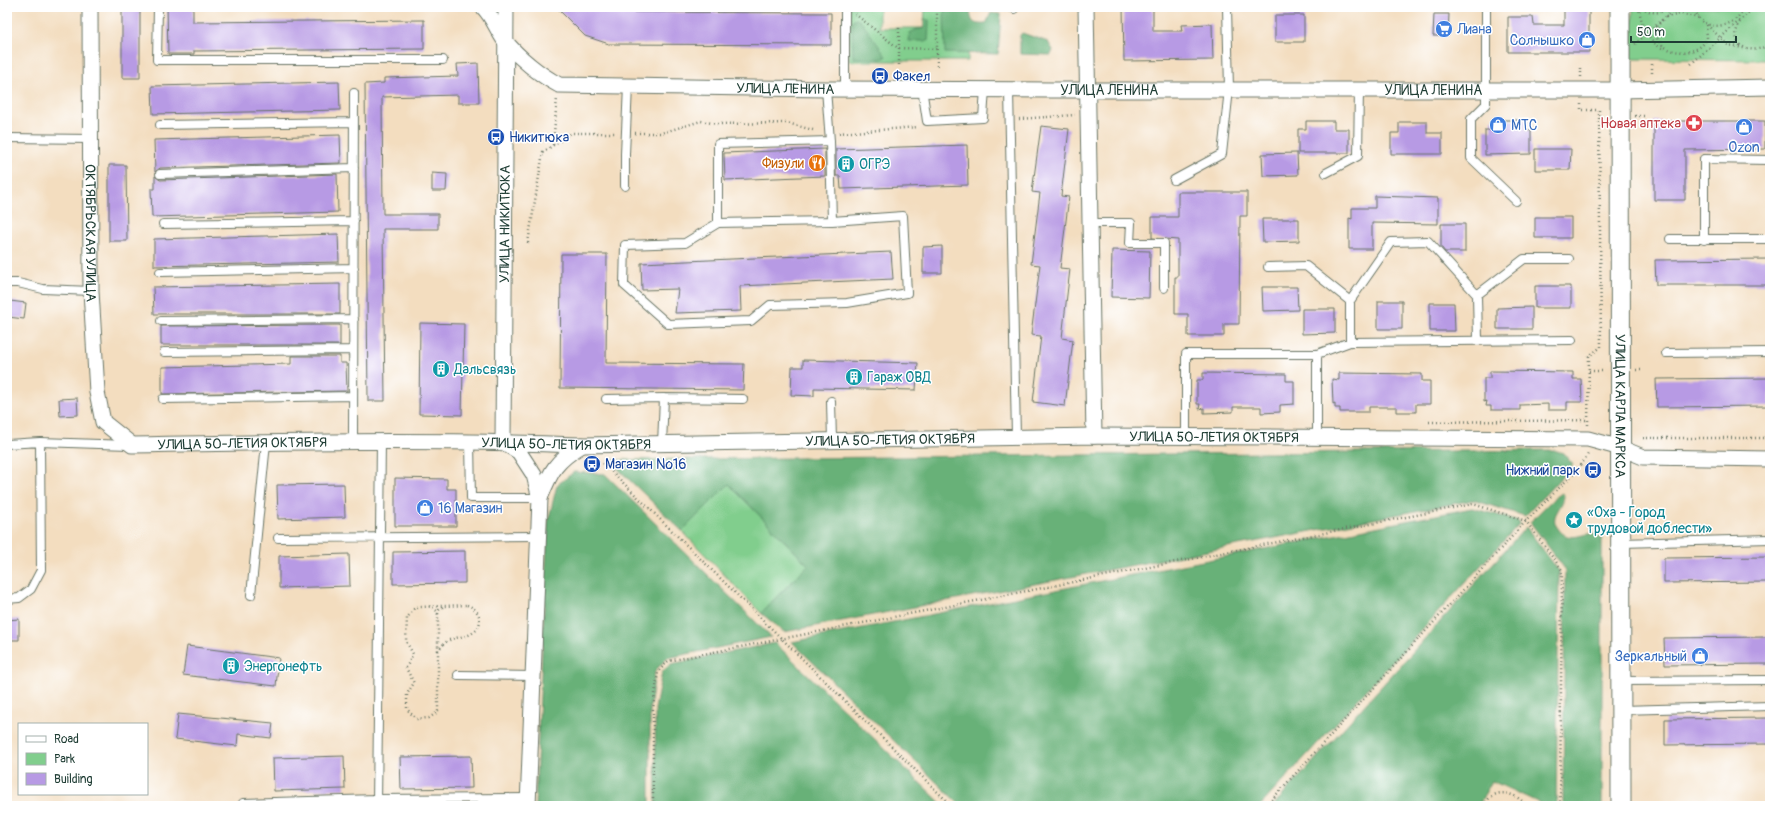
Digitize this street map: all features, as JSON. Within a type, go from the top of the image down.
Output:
[{"type":"street","name":"ОКТЯБРЬСКАЯ УЛИЦА","points":[[90,7],[91,291],[97,392],[103,422],[132,445]]},
{"type":"street","points":[[483,7],[489,13],[506,41],[530,65],[559,85]]},
{"type":"street","name":"УЛИЦА НИКИТЮКА","points":[[503,442],[506,7]]},
{"type":"street","points":[[1086,7],[1094,436]]},
{"type":"street","name":"УЛИЦА КАРЛА МАРКСА","points":[[1620,7],[1621,806]]},
{"type":"street","name":"УЛИЦА ЛЕНИНА","points":[[559,85],[1010,90],[1620,90],[1770,87]]},
{"type":"street","name":"УЛИЦА 50-ЛЕТИЯ ОКТЯБРЯ","points":[[132,445],[381,441],[503,442],[582,445],[1094,436],[1317,436],[1588,439],[1621,448],[1643,457],[1770,459]]},
{"type":"street","points":[[503,442],[519,452],[534,475],[540,498]]},
{"type":"street","points":[[528,802],[540,498],[549,473],[564,456],[582,445]]},
{"type":"lane","points":[[158,7],[157,60],[443,60]]},
{"type":"lane","points":[[845,7],[845,89]]},
{"type":"lane","points":[[1174,180],[1222,154],[1229,89],[1227,7]]},
{"type":"lane","points":[[1486,7],[1486,104],[1471,119],[1471,158],[1516,201]]},
{"type":"lane","points":[[625,186],[624,154],[628,86]]},
{"type":"lane","points":[[922,88],[926,121],[983,118],[985,89]]},
{"type":"lane","points":[[826,89],[830,141],[832,221]]},
{"type":"lane","points":[[1326,173],[1358,156],[1359,89]]},
{"type":"lane","points":[[1010,90],[1016,437]]},
{"type":"lane","points":[[353,441],[354,93]]},
{"type":"lane","points":[[160,125],[354,122]]},
{"type":"lane","points":[[7,138],[91,139]]},
{"type":"lane","points":[[718,223],[718,144],[830,141]]},
{"type":"lane","points":[[1704,240],[1704,159],[1770,160]]},
{"type":"lane","points":[[160,174],[354,168]]},
{"type":"lane","points":[[903,216],[907,293],[847,303],[770,305],[751,321],[668,324],[624,285],[624,245],[685,243],[718,223],[832,221],[903,216]]},
{"type":"lane","points":[[163,224],[354,221]]},
{"type":"lane","points":[[1090,223],[1131,223],[1130,243],[1164,243],[1164,288]]},
{"type":"lane","points":[[1670,239],[1770,239]]},
{"type":"lane","points":[[1350,342],[1350,301],[1391,242],[1428,241],[1477,295],[1478,340]]},
{"type":"lane","points":[[1477,295],[1524,259],[1569,259]]},
{"type":"lane","points":[[1268,267],[1306,266],[1350,301]]},
{"type":"lane","points":[[160,272],[354,268]]},
{"type":"lane","points":[[7,283],[18,283],[44,289],[91,291]]},
{"type":"lane","points":[[161,321],[354,319]]},
{"type":"lane","points":[[1186,436],[1186,354],[1317,354],[1350,342],[1572,340]]},
{"type":"lane","points":[[164,352],[353,350]]},
{"type":"lane","points":[[1666,353],[1770,352]]},
{"type":"lane","points":[[1317,354],[1317,436]]},
{"type":"lane","points":[[163,399],[353,396]]},
{"type":"lane","points":[[662,444],[664,398]]},
{"type":"lane","points":[[606,399],[742,399]]},
{"type":"lane","points":[[831,401],[832,441]]},
{"type":"lane","points":[[377,802],[381,441]]},
{"type":"lane","points":[[7,599],[19,598],[32,589],[41,570],[40,442]]},
{"type":"lane","name":"УЛИЦА 50-ЛЕТИЯ ОКТЯБРЯ","points":[[7,444],[40,442],[132,445]]},
{"type":"lane","points":[[470,442],[472,498],[540,498]]},
{"type":"lane","points":[[251,596],[266,443]]},
{"type":"lane","points":[[278,538],[381,536],[538,536]]},
{"type":"lane","points":[[1620,543],[1770,539]]},
{"type":"lane","points":[[458,675],[533,676]]},
{"type":"lane","points":[[1620,681],[1770,680]]},
{"type":"lane","points":[[1621,710],[1770,706]]},
{"type":"lane","points":[[243,806],[243,803],[528,802]]},
{"type":"path","points":[[937,7],[937,66]]},
{"type":"path","points":[[1639,7],[1648,33],[1656,44],[1662,49],[1673,51],[1691,51],[1699,49],[1705,43],[1708,35],[1706,23]]},
{"type":"path","points":[[1642,7],[1648,11],[1656,12],[1664,11],[1670,7]]},
{"type":"path","points":[[1632,47],[1677,7]]},
{"type":"path","points":[[1695,7],[1696,12],[1701,19],[1719,38],[1735,47],[1752,50],[1763,48],[1770,44]]},
{"type":"path","points":[[1706,23],[1716,26],[1730,24],[1739,17],[1744,7]]},
{"type":"path","points":[[1691,64],[1755,7]]},
{"type":"path","points":[[853,12],[898,48],[937,49]]},
{"type":"path","points":[[1666,17],[1681,14],[1701,19]]},
{"type":"path","points":[[1745,15],[1737,27],[1736,37],[1740,45],[1752,50]]},
{"type":"path","points":[[1662,20],[1657,27],[1657,38],[1664,48],[1673,51]]},
{"type":"path","points":[[899,28],[899,65]]},
{"type":"path","points":[[1266,806],[1526,521],[1579,468],[1588,455],[1589,356],[1601,347],[1599,110],[1581,110],[1581,65]]},
{"type":"path","points":[[553,145],[559,85]]},
{"type":"path","points":[[1643,438],[1770,438]]},
{"type":"path","points":[[604,462],[952,806]]},
{"type":"path","points":[[653,806],[653,709],[658,672],[668,662],[781,638],[1473,504],[1526,521],[1562,570],[1560,806]]},
{"type":"path","points":[[438,651],[451,638],[465,636],[476,631],[479,624],[479,617],[476,610],[472,606],[467,604],[427,606],[414,609],[407,618],[406,640],[413,654],[406,668],[414,683],[407,694],[407,709],[416,718],[429,718],[438,712],[438,651],[438,615],[442,607],[448,605]]},
{"type":"path","points":[[427,606],[437,611],[438,615]]},
{"type":"path","points":[[1484,806],[1489,797],[1496,793],[1516,796],[1527,806]]},
{"type":"green space","points":[[849,7],[879,7],[879,28],[924,28],[925,7],[968,7],[968,61],[849,61]]},
{"type":"green space","points":[[944,7],[970,7],[972,19],[977,24],[986,24],[991,13],[1001,14],[998,54],[945,53]]},
{"type":"green space","points":[[1633,7],[1770,7],[1770,60],[1632,59]]},
{"type":"green space","points":[[854,19],[858,19],[886,57],[881,59],[853,58],[852,22]]},
{"type":"green space","points":[[924,20],[929,20],[928,41],[909,41],[910,33],[924,28]]},
{"type":"green space","points":[[1022,33],[1048,42],[1053,50],[1051,55],[1020,54],[1020,35]]},
{"type":"green space","points":[[1554,450],[1563,453],[1573,465],[1525,516],[1473,500],[784,632],[761,613],[808,565],[729,484],[682,531],[609,460]]},
{"type":"green space","points":[[574,472],[605,474],[771,637],[667,658],[655,671],[650,710],[650,806],[535,806],[548,522],[557,485]]},
{"type":"green space","points":[[729,484],[808,565],[761,613],[682,531]]},
{"type":"green space","points":[[1562,493],[1564,495],[1556,515],[1555,523],[1562,533],[1573,537],[1591,534],[1602,538],[1602,806],[1563,806],[1565,569],[1530,522],[1552,500]]},
{"type":"green space","points":[[1472,508],[1519,521],[1519,524],[1260,806],[961,806],[792,642]]},
{"type":"green space","points":[[1526,527],[1559,571],[1556,806],[1546,806],[1492,781],[1478,806],[1273,806]]},
{"type":"green space","points":[[775,643],[944,806],[656,806],[655,709],[662,672],[671,664]]},
{"type":"building","points":[[122,7],[140,7],[140,78],[122,78]]},
{"type":"building","points":[[167,7],[193,7],[193,22],[424,20],[424,49],[194,51],[194,54],[168,54]]},
{"type":"building","points":[[556,7],[600,7],[615,12],[831,13],[831,45],[609,44],[585,36]]},
{"type":"building","points":[[1123,7],[1153,7],[1153,31],[1182,31],[1181,25],[1212,24],[1213,60],[1124,61]]},
{"type":"building","points":[[1564,7],[1589,7],[1589,52],[1508,52],[1508,17],[1533,17],[1534,25],[1564,25]]},
{"type":"building","points":[[1434,14],[1449,14],[1448,36],[1433,36]]},
{"type":"building","points":[[1275,15],[1304,15],[1304,42],[1275,42]]},
{"type":"building","points":[[478,63],[479,103],[458,103],[458,95],[382,97],[383,214],[438,214],[438,229],[383,229],[385,401],[368,401],[365,84],[384,83],[384,78],[458,76],[457,64]]},
{"type":"building","points":[[339,82],[340,110],[153,114],[152,86]]},
{"type":"building","points":[[1492,120],[1526,120],[1526,130],[1531,130],[1531,154],[1485,155],[1485,130],[1492,130]]},
{"type":"building","points":[[1306,121],[1334,121],[1334,129],[1349,129],[1349,153],[1298,153],[1298,129],[1306,129]]},
{"type":"building","points":[[1654,121],[1765,121],[1765,149],[1685,150],[1685,200],[1654,200]]},
{"type":"building","points":[[1399,122],[1427,122],[1427,133],[1442,133],[1442,154],[1391,154],[1391,133],[1399,133]]},
{"type":"building","points":[[1041,126],[1069,129],[1061,196],[1069,197],[1060,268],[1070,269],[1062,338],[1073,340],[1065,406],[1033,402],[1041,336],[1031,335],[1040,265],[1031,264],[1040,193],[1032,192]]},
{"type":"building","points":[[340,135],[341,163],[160,168],[155,172],[154,140]]},
{"type":"building","name":"ОГРЭ","points":[[967,145],[968,185],[841,189],[840,176],[836,176],[836,149]]},
{"type":"building","points":[[825,149],[825,176],[725,180],[724,153]]},
{"type":"building","points":[[1535,149],[1571,149],[1570,170],[1535,170]]},
{"type":"building","points":[[1297,153],[1298,175],[1263,176],[1262,154]]},
{"type":"building","points":[[109,165],[126,165],[127,241],[109,241]]},
{"type":"building","points":[[432,173],[447,174],[446,191],[432,191]]},
{"type":"building","points":[[337,174],[338,212],[152,217],[151,189],[155,189],[155,176],[160,180]]},
{"type":"building","points":[[1178,192],[1247,192],[1247,216],[1240,216],[1239,324],[1224,324],[1224,336],[1188,336],[1188,314],[1175,314],[1175,277],[1178,277],[1178,240],[1152,238],[1152,217],[1178,217]]},
{"type":"building","points":[[1375,196],[1438,198],[1438,224],[1372,223],[1372,249],[1349,249],[1349,218],[1352,219],[1352,208],[1375,208]]},
{"type":"building","points":[[1535,217],[1571,217],[1571,238],[1535,238]]},
{"type":"building","points":[[1262,219],[1299,219],[1299,241],[1263,242]]},
{"type":"building","points":[[1441,224],[1465,224],[1465,252],[1445,252],[1441,247]]},
{"type":"building","points":[[338,234],[339,262],[154,266],[154,239]]},
{"type":"building","points":[[942,246],[942,273],[923,273],[923,247]]},
{"type":"building","points":[[1112,250],[1150,251],[1149,298],[1111,297]]},
{"type":"building","points":[[891,252],[893,279],[740,286],[741,311],[675,313],[678,289],[642,290],[641,263]]},
{"type":"building","points":[[561,254],[607,254],[606,363],[744,364],[743,390],[560,388]]},
{"type":"building","points":[[1770,259],[1770,285],[1656,285],[1655,260]]},
{"type":"building","points":[[340,284],[340,314],[154,314],[153,287]]},
{"type":"building","points":[[1535,286],[1571,286],[1571,308],[1535,308]]},
{"type":"building","points":[[1262,287],[1297,287],[1298,310],[1263,311]]},
{"type":"building","points":[[10,301],[26,303],[24,319],[8,317]]},
{"type":"building","points":[[1378,301],[1402,301],[1402,329],[1378,329]]},
{"type":"building","points":[[1430,303],[1454,303],[1455,331],[1430,331]]},
{"type":"building","points":[[1532,307],[1532,329],[1497,329],[1497,308]]},
{"type":"building","points":[[1302,309],[1335,309],[1335,333],[1302,334]]},
{"type":"building","name":"Дальсвязь","points":[[420,323],[464,324],[462,415],[419,414]]},
{"type":"building","points":[[340,325],[340,345],[161,345],[161,326]]},
{"type":"building","points":[[291,356],[340,356],[340,363],[346,363],[347,391],[162,394],[162,367],[291,364]]},
{"type":"building","name":"Гараж ОВД","points":[[803,360],[918,363],[916,390],[814,388],[814,396],[791,395],[792,367],[803,367]]},
{"type":"building","points":[[1490,371],[1573,372],[1573,379],[1581,379],[1582,402],[1567,402],[1567,410],[1548,410],[1548,404],[1520,405],[1520,410],[1491,410],[1491,406],[1486,406],[1487,401],[1484,402],[1484,378],[1490,378]]},
{"type":"building","points":[[1203,373],[1286,374],[1286,381],[1294,381],[1294,404],[1280,405],[1280,412],[1261,413],[1261,407],[1233,407],[1233,412],[1204,413],[1204,408],[1199,409],[1200,404],[1197,404],[1197,380],[1203,380]]},
{"type":"building","points":[[1339,373],[1422,374],[1422,381],[1430,381],[1430,404],[1416,404],[1416,412],[1397,412],[1397,407],[1369,407],[1369,412],[1340,412],[1340,408],[1335,408],[1335,403],[1333,404],[1332,379],[1339,380]]},
{"type":"building","points":[[1770,378],[1770,406],[1657,407],[1656,379]]},
{"type":"building","points":[[77,398],[78,415],[60,416],[59,399]]},
{"type":"building","name":"16 Магазин","points":[[395,478],[447,479],[447,489],[456,489],[456,526],[395,526]]},
{"type":"building","points":[[344,484],[345,517],[278,519],[277,485]]},
{"type":"building","points":[[465,551],[465,583],[393,584],[393,552]]},
{"type":"building","points":[[349,554],[350,586],[279,588],[279,556]]},
{"type":"building","points":[[1770,557],[1770,582],[1664,583],[1664,558]]},
{"type":"building","points":[[19,619],[19,640],[7,640],[7,620]]},
{"type":"building","points":[[1770,637],[1770,664],[1665,665],[1664,638]]},
{"type":"building","name":"Энергонефть","points":[[187,646],[279,658],[276,686],[183,675]]},
{"type":"building","points":[[178,714],[273,723],[271,738],[238,734],[237,746],[175,739]]},
{"type":"building","points":[[1770,718],[1770,744],[1665,745],[1665,719]]},
{"type":"building","points":[[344,756],[345,789],[274,791],[273,758]]},
{"type":"building","points":[[471,756],[472,788],[401,789],[400,757]]},
{"type":"place","name":"Лиана","points":[[1444,29]]},
{"type":"place","name":"Солнышко","points":[[1587,40]]},
{"type":"place","name":"Факел","points":[[880,76]]},
{"type":"place","name":"Новая аптека","points":[[1694,123]]},
{"type":"place","name":"МТС","points":[[1498,125]]},
{"type":"place","name":"Ozon","points":[[1744,127]]},
{"type":"place","name":"Никитюка","points":[[496,137]]},
{"type":"place","name":"Физули","points":[[817,163]]},
{"type":"place","name":"ОГРЭ","points":[[846,164]]},
{"type":"place","name":"Дальсвязь","points":[[441,369]]},
{"type":"place","name":"Гараж ОВД","points":[[854,377]]},
{"type":"place","name":"Магазин №16","points":[[592,464]]},
{"type":"place","name":"Нижний парк","points":[[1593,470]]},
{"type":"place","name":"16 Магазин","points":[[425,508]]},
{"type":"place","name":"«Оха - Город трудовой доблести»","points":[[1574,520]]},
{"type":"place","name":"Зеркальный","points":[[1700,656]]},
{"type":"place","name":"Энергонефть","points":[[231,666]]}]
